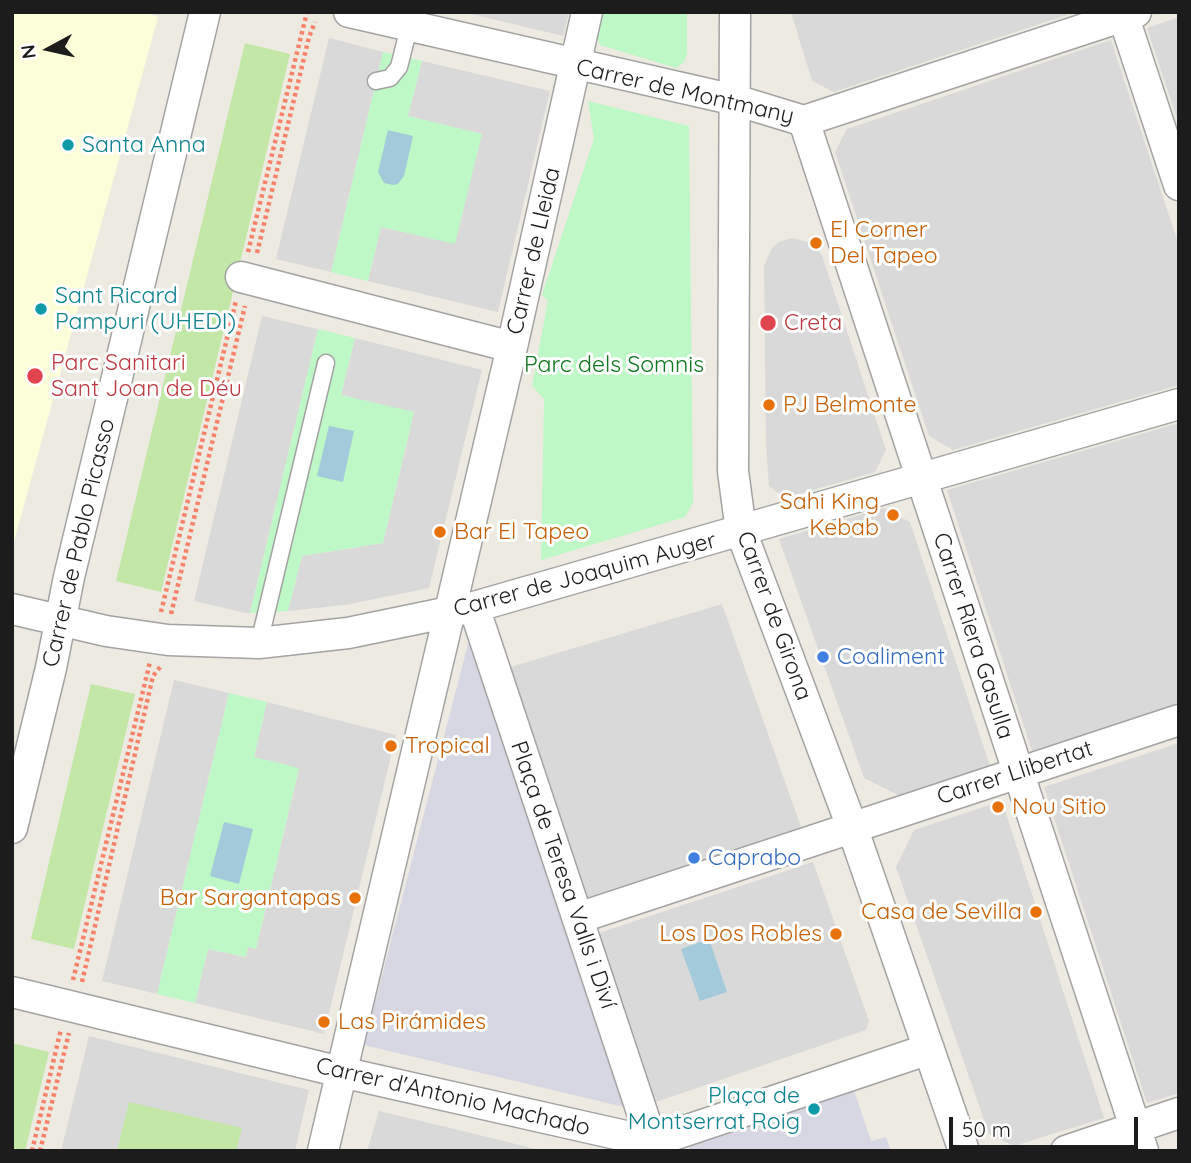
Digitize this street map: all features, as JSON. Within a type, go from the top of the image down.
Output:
[{"type":"street","name":"Carrer de Pablo Picasso","points":[[12,828],[69,577],[205,12]]},
{"type":"street","name":"Carrer de Montmany","points":[[349,12],[575,66],[735,100],[804,121],[1127,14]]},
{"type":"street","name":"Carrer de Lleida","points":[[462,610],[512,347],[587,12]]},
{"type":"street","name":"Carrer de Girona","points":[[735,12],[733,471],[741,531],[852,827],[964,1151]]},
{"type":"street","points":[[1127,14],[1179,185]]},
{"type":"street","name":"Carrer Riera Gasulla","points":[[804,121],[1139,1139]]},
{"type":"street","points":[[246,278],[512,347]]},
{"type":"street","name":"Carrer de Joaquim Auger","points":[[12,609],[106,631],[168,639],[259,643],[348,633],[462,610],[1179,404]]},
{"type":"street","points":[[323,1151],[341,1072],[462,610]]},
{"type":"street","name":"Plaça de Teresa Valls i Diví","points":[[462,610],[578,918],[654,1146]]},
{"type":"street","name":"Carrer Llibertat","points":[[578,918],[1179,720]]},
{"type":"street","name":"Carrer d'Antonio Machado","points":[[12,992],[654,1146]]},
{"type":"street","points":[[654,1146],[929,1049]]},
{"type":"street","points":[[1066,1151],[1139,1139],[1179,1113]]},
{"type":"lane","points":[[376,81],[390,78],[399,67],[409,27]]},
{"type":"lane","points":[[259,643],[326,363]]},
{"type":"path","points":[[172,625],[171,614],[307,12]]},
{"type":"path","points":[[159,623],[246,278],[315,22]]},
{"type":"path","points":[[71,987],[152,654]]},
{"type":"path","points":[[83,990],[82,976],[153,676],[164,661]]},
{"type":"path","points":[[32,1151],[62,1023]]},
{"type":"path","points":[[40,1151],[68,1035],[73,1026]]},
{"type":"shaded area","name":"Parc Sanitari Sant Joan de Déu","points":[[12,12],[144,12],[158,17],[12,549]]},
{"type":"shaded area","points":[[463,12],[569,12],[563,36]]},
{"type":"shaded area","points":[[791,12],[1076,12],[834,92],[812,81]]},
{"type":"shaded area","points":[[1179,17],[1179,125],[1147,28]]},
{"type":"shaded area","points":[[329,38],[383,52],[331,272],[276,259]]},
{"type":"shaded area","points":[[1111,40],[1179,246],[1179,385],[953,450],[929,436],[835,152],[847,129]]},
{"type":"shaded area","points":[[422,61],[550,91],[498,312],[368,281],[381,227],[455,243],[481,134],[408,116]]},
{"type":"shaded area","points":[[792,238],[812,243],[822,255],[886,450],[875,472],[785,498],[769,486],[764,266],[772,248],[779,242]]},
{"type":"shaded area","points":[[262,316],[318,329],[250,613],[246,613],[194,601]]},
{"type":"shaded area","points":[[355,338],[482,370],[429,588],[345,605],[288,611],[302,556],[383,543],[414,413],[341,395]]},
{"type":"shaded area","points":[[1179,423],[1179,703],[1032,751],[947,490]]},
{"type":"shaded area","points":[[883,508],[910,522],[990,766],[900,796],[864,778],[779,539]]},
{"type":"shaded area","points":[[722,604],[801,827],[585,898],[504,669]]},
{"type":"shaded area","points":[[469,640],[624,1107],[364,1045]]},
{"type":"shaded area","points":[[174,680],[229,693],[157,994],[102,981]]},
{"type":"shaded area","points":[[267,702],[396,735],[324,1034],[195,1003],[208,949],[245,957],[248,947],[256,949],[299,769],[254,757]]},
{"type":"shaded area","points":[[1179,743],[1179,1093],[1147,1103],[1044,787]]},
{"type":"shaded area","points":[[1002,801],[1104,1118],[1014,1146],[989,1134],[896,867],[914,830]]},
{"type":"shaded area","points":[[813,862],[869,1021],[866,1030],[656,1102],[599,933]]},
{"type":"shaded area","points":[[89,1036],[309,1090],[295,1151],[61,1151]]},
{"type":"shaded area","name":"Plaça de Montserrat Roig","points":[[851,1081],[871,1141],[886,1137],[891,1151],[691,1151],[685,1137]]},
{"type":"shaded area","points":[[379,1111],[442,1126],[544,1151],[367,1151]]},
{"type":"green space","points":[[600,12],[687,12],[687,54],[684,62],[676,68],[600,45],[595,33]]},
{"type":"green space","points":[[245,43],[290,54],[161,592],[116,581]]},
{"type":"green space","points":[[383,52],[422,61],[408,116],[482,134],[455,244],[381,227],[368,281],[331,272]]},
{"type":"green space","name":"Parc dels Somnis","points":[[588,101],[689,126],[693,503],[685,517],[541,560],[544,399],[532,386],[548,301],[542,295],[594,139]]},
{"type":"green space","points":[[318,329],[355,338],[341,395],[414,412],[383,543],[302,556],[288,611],[250,613]]},
{"type":"green space","points":[[91,684],[135,694],[74,949],[31,939]]},
{"type":"green space","points":[[229,693],[267,702],[254,757],[299,768],[256,949],[248,947],[246,957],[208,949],[195,1003],[157,994]]},
{"type":"green space","points":[[12,1043],[49,1052],[25,1151],[12,1151]]},
{"type":"green space","points":[[129,1102],[242,1128],[236,1151],[117,1151]]},
{"type":"water","points":[[388,130],[413,136],[404,176],[398,184],[393,185],[384,183],[378,172]]},
{"type":"water","points":[[329,426],[354,431],[343,482],[317,476]]},
{"type":"water","points":[[224,822],[253,829],[239,884],[210,876]]},
{"type":"water","points":[[709,939],[727,992],[700,1001],[681,949]]},
{"type":"place","name":"Santa Anna","points":[[68,145]]},
{"type":"place","name":"El Corner Del Tapeo","points":[[816,243]]},
{"type":"place","name":"Sant Ricard Pampuri (UHEDI)","points":[[41,309]]},
{"type":"place","name":"Creta","points":[[768,323]]},
{"type":"place","name":"Parc Sanitari Sant Joan de Déu","points":[[35,376]]},
{"type":"place","name":"PJ Belmonte","points":[[769,405]]},
{"type":"place","name":"Sahi King Kebab","points":[[893,515]]},
{"type":"place","name":"Bar El Tapeo","points":[[440,532]]},
{"type":"place","name":"Coaliment","points":[[823,657]]},
{"type":"place","name":"Tropical","points":[[391,746]]},
{"type":"place","name":"Nou Sitio","points":[[998,807]]},
{"type":"place","name":"Caprabo","points":[[694,858]]},
{"type":"place","name":"Bar Sargantapas","points":[[355,898]]},
{"type":"place","name":"Casa de Sevilla","points":[[1036,912]]},
{"type":"place","name":"Los Dos Robles","points":[[836,934]]},
{"type":"place","name":"Las Pirámides","points":[[324,1022]]},
{"type":"place","name":"Plaça de Montserrat Roig","points":[[814,1109]]}]
